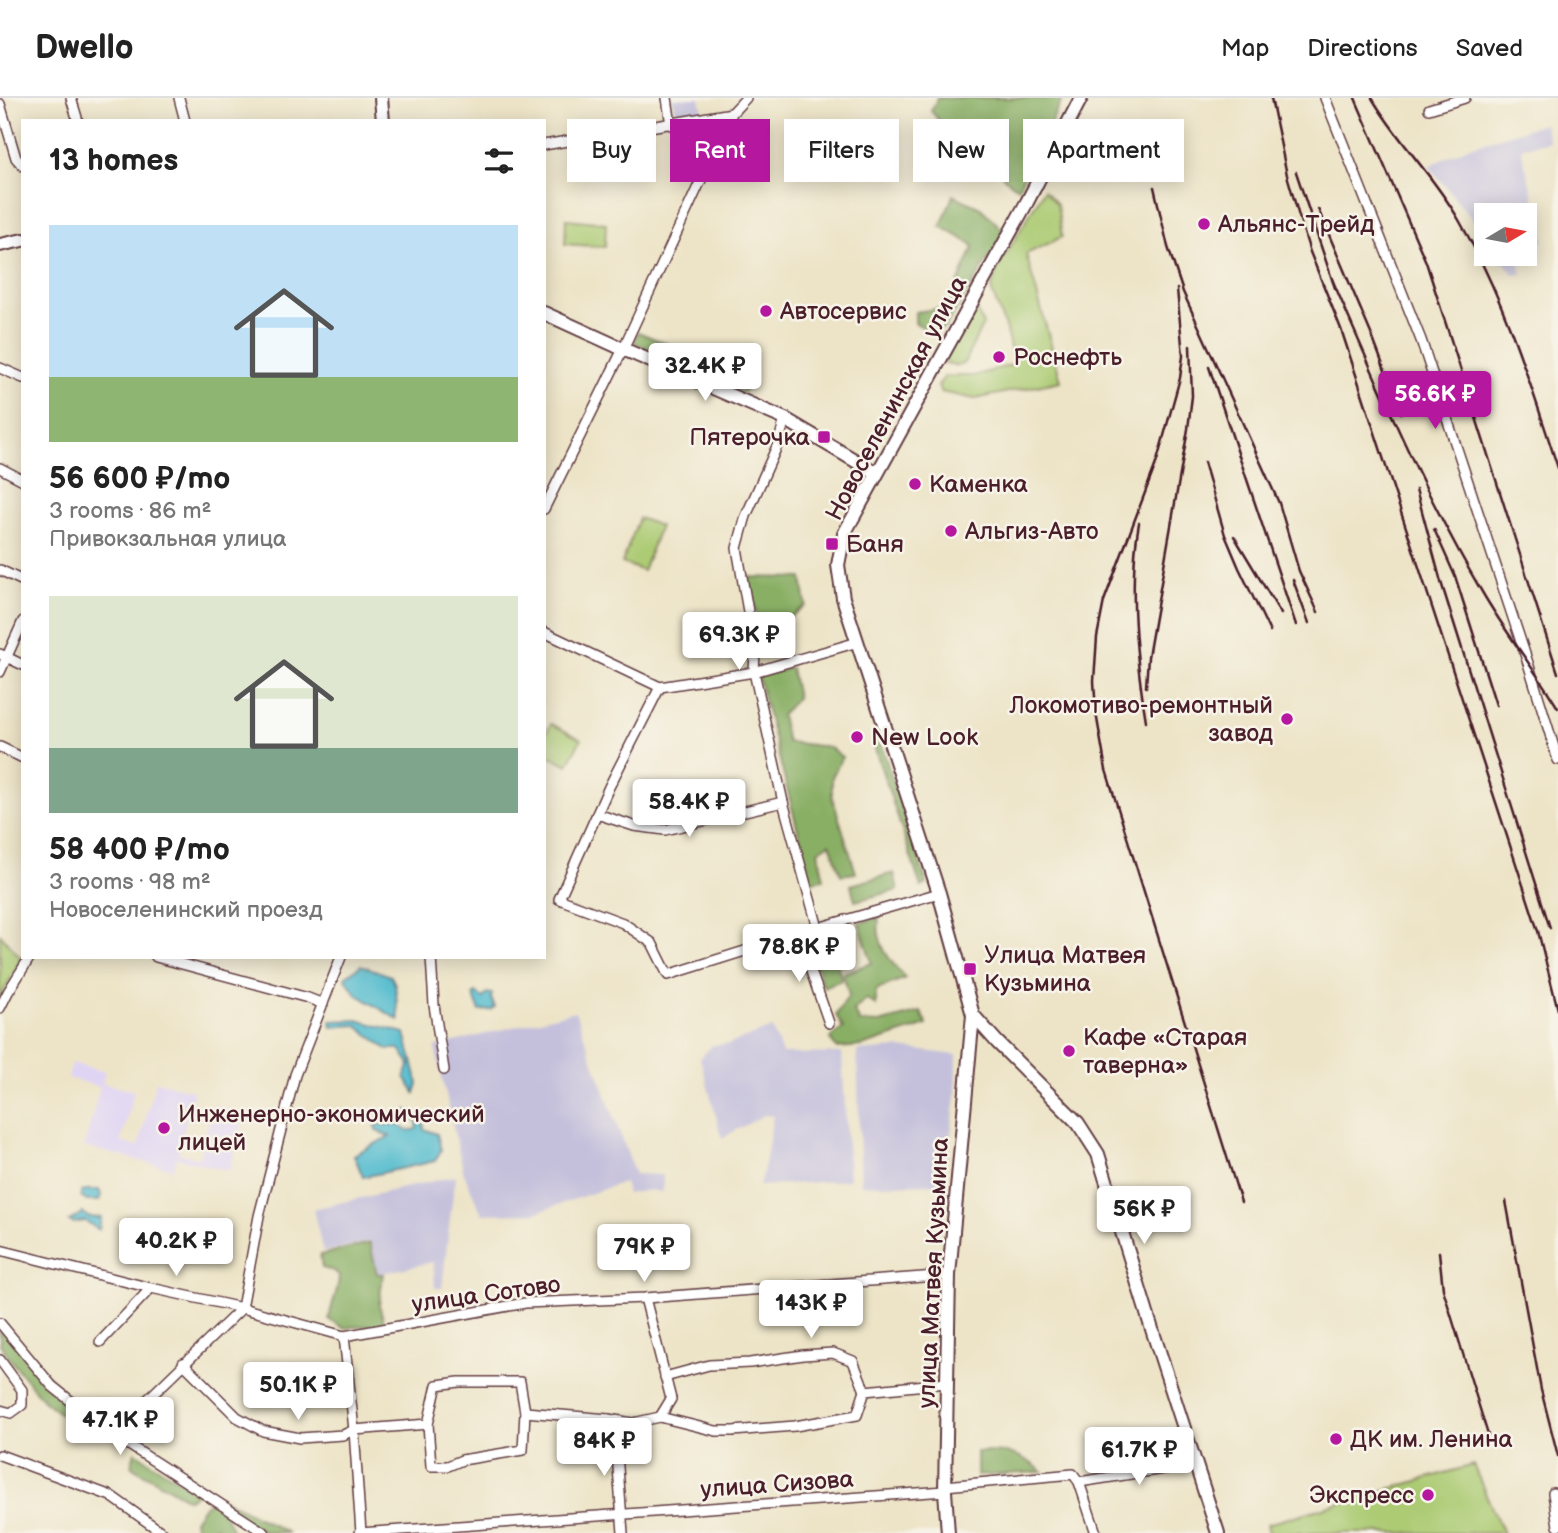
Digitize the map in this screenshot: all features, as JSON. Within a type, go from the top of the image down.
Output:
[{"type":"main road","points":[[381,98],[383,119]]},
{"type":"main road","name":"Новоселенинская улица","points":[[973,1015],[939,893],[843,598],[838,565],[844,534],[1027,202],[1081,98]]},
{"type":"main road","points":[[0,245],[21,240]]},
{"type":"main road","points":[[546,314],[785,419],[876,473]]},
{"type":"main road","points":[[973,1015],[1079,1124],[1098,1154],[1218,1533]]},
{"type":"main road","name":"улица Матвея Кузьмина","points":[[948,1533],[945,1488],[949,1275],[973,1015]]},
{"type":"street","points":[[71,98],[77,119]]},
{"type":"street","points":[[179,98],[184,119]]},
{"type":"street","points":[[667,98],[670,119]]},
{"type":"street","points":[[546,505],[623,349],[732,113],[746,98]]},
{"type":"street","points":[[1325,98],[1421,340],[1558,760]]},
{"type":"street","points":[[1429,109],[1465,98]]},
{"type":"street","points":[[0,104],[20,162]]},
{"type":"street","points":[[702,119],[732,113]]},
{"type":"street","points":[[546,145],[670,125]]},
{"type":"street","points":[[0,368],[21,377]]},
{"type":"street","points":[[785,419],[778,444],[746,516],[737,548],[755,652],[754,672],[783,802],[818,928]]},
{"type":"street","points":[[0,468],[21,479]]},
{"type":"street","points":[[0,570],[21,580]]},
{"type":"street","points":[[0,672],[4,656],[21,625]]},
{"type":"street","points":[[546,633],[660,687],[754,672],[858,642]]},
{"type":"street","points":[[4,656],[21,664]]},
{"type":"street","points":[[660,687],[597,814],[559,899],[623,923],[652,943],[668,975],[939,893]]},
{"type":"street","points":[[0,747],[21,757]]},
{"type":"street","points":[[597,814],[634,826],[664,830],[783,802]]},
{"type":"street","points":[[798,934],[829,1023]]},
{"type":"street","points":[[0,1008],[29,959]]},
{"type":"street","points":[[163,959],[323,1004]]},
{"type":"street","points":[[112,1434],[242,1308],[250,1257],[295,1075],[340,959]]},
{"type":"street","points":[[431,959],[444,1070]]},
{"type":"street","name":"улица Сотово","points":[[0,1250],[242,1308],[344,1336],[525,1303],[645,1298],[949,1275]]},
{"type":"street","points":[[100,1342],[151,1288]]},
{"type":"street","points":[[645,1298],[671,1399],[660,1417]]},
{"type":"street","points":[[0,1323],[52,1386],[112,1434],[265,1533]]},
{"type":"street","points":[[344,1336],[354,1430],[360,1533]]},
{"type":"street","points":[[524,1412],[633,1423],[660,1417],[716,1432],[795,1426],[857,1415],[865,1391],[853,1361],[833,1353],[709,1365],[665,1377]]},
{"type":"street","points":[[0,1360],[22,1390],[22,1405],[11,1413],[0,1409]]},
{"type":"street","points":[[183,1363],[237,1417],[263,1431],[300,1438],[428,1423]]},
{"type":"street","points":[[459,1382],[520,1382],[524,1412],[523,1450],[462,1460],[448,1466],[431,1466],[428,1423],[437,1385],[459,1382]]},
{"type":"street","points":[[865,1391],[946,1383]]},
{"type":"street","points":[[608,1419],[616,1441],[623,1533]]},
{"type":"street","points":[[0,1455],[111,1496],[163,1533]]},
{"type":"street","points":[[1096,1533],[1079,1482],[1196,1464]]},
{"type":"street","name":"улица Сизова","points":[[360,1533],[945,1488],[1073,1474],[1079,1482]]},
{"type":"street","points":[[1553,1493],[1558,1526]]},
{"type":"shaded area","points":[[672,98],[700,98],[703,112],[676,114]]},
{"type":"shaded area","points":[[1544,124],[1549,141],[1521,148],[1535,203],[1474,203],[1474,221],[1429,166],[1470,146]]},
{"type":"shaded area","points":[[1537,213],[1544,241],[1537,243]]},
{"type":"shaded area","points":[[1507,266],[1520,266],[1522,274],[1514,275]]},
{"type":"shaded area","points":[[575,1011],[635,1174],[663,1175],[663,1192],[649,1190],[627,1194],[624,1182],[535,1213],[482,1214],[464,1174],[435,1047]]},
{"type":"shaded area","points":[[772,1028],[782,1054],[842,1053],[849,1180],[759,1186],[773,1116],[764,1115],[722,1138],[700,1058],[712,1045],[729,1044]]},
{"type":"shaded area","points":[[899,1048],[957,1055],[956,1097],[944,1184],[861,1185],[857,1051]]},
{"type":"shaded area","name":"Инженерно-экономический лицей","points":[[72,1063],[105,1072],[102,1083],[134,1091],[121,1142],[138,1147],[156,1081],[194,1091],[178,1153],[199,1158],[213,1105],[245,1114],[229,1171],[177,1158],[173,1169],[84,1147],[100,1087],[68,1078]]},
{"type":"shaded area","points":[[455,1176],[442,1288],[435,1288],[433,1262],[378,1274],[371,1241],[323,1252],[313,1209]]},
{"type":"green space","points":[[938,98],[1063,98],[1052,119],[1023,119],[1023,178],[1018,188],[1009,182],[1009,119],[938,119],[931,111]]},
{"type":"green space","points":[[1044,190],[1057,204],[1062,237],[1026,254],[1061,381],[975,399],[941,392],[938,386],[945,376],[974,376],[1014,364],[1005,327],[991,289],[998,268]]},
{"type":"green space","points":[[953,195],[981,208],[1005,232],[946,327],[935,333],[915,323],[915,312],[948,307],[974,246],[941,226]]},
{"type":"green space","points":[[566,219],[606,223],[605,247],[565,244]]},
{"type":"green space","points":[[973,304],[983,324],[964,363],[957,366],[941,362]]},
{"type":"green space","points":[[638,332],[751,378],[743,393],[634,342]]},
{"type":"green space","points":[[639,518],[660,526],[643,571],[622,563]]},
{"type":"green space","points":[[748,577],[802,578],[806,605],[784,622],[760,629]]},
{"type":"green space","points":[[791,668],[797,698],[781,715],[787,742],[829,747],[842,757],[832,777],[832,796],[856,873],[841,875],[830,843],[818,851],[824,879],[811,881],[758,676]]},
{"type":"green space","points":[[551,724],[581,739],[568,765],[546,754],[546,733]]},
{"type":"green space","points":[[879,738],[927,884],[921,887],[872,740]]},
{"type":"green space","points":[[894,873],[898,890],[855,901],[851,885]]},
{"type":"green space","points":[[879,917],[881,943],[905,978],[876,990],[876,1005],[866,999],[854,1011],[860,1022],[879,1023],[921,1012],[927,1025],[862,1046],[836,1048],[830,1039],[843,1028],[836,1015],[849,995],[843,973],[872,963],[859,923]]},
{"type":"green space","points":[[0,934],[21,958],[0,999]]},
{"type":"green space","points":[[831,945],[842,980],[823,987],[813,954]]},
{"type":"green space","points":[[370,1243],[377,1274],[383,1274],[379,1305],[385,1324],[344,1328],[329,1320],[339,1275],[322,1268],[320,1255]]},
{"type":"green space","points":[[0,1328],[89,1418],[81,1430],[43,1400],[15,1366],[0,1344]]},
{"type":"green space","points":[[135,1452],[198,1493],[188,1499],[131,1466]]},
{"type":"green space","points":[[977,1452],[1019,1456],[1043,1472],[977,1476]]},
{"type":"green space","name":"Экспресс","points":[[1473,1465],[1503,1533],[1269,1533],[1267,1524]]},
{"type":"green space","points":[[222,1498],[288,1533],[266,1532],[228,1515],[226,1517],[234,1533],[220,1533],[216,1526],[204,1533],[196,1528],[194,1520],[205,1504]]},
{"type":"water","points":[[361,965],[391,976],[395,984],[399,1020],[356,994],[345,977]]},
{"type":"water","points":[[476,993],[483,998],[487,993],[492,994],[495,1007],[480,1011],[473,995]]},
{"type":"water","points":[[357,1020],[405,1033],[418,1084],[415,1093],[405,1077],[410,1064],[400,1049],[387,1049],[356,1025],[332,1027],[331,1021]]},
{"type":"water","points":[[407,1110],[423,1118],[424,1129],[437,1134],[441,1150],[435,1161],[363,1177],[354,1155],[390,1136],[376,1131],[376,1125],[398,1124],[407,1131],[417,1129],[417,1121],[403,1115]]},
{"type":"water","points":[[99,1190],[99,1201],[87,1201],[81,1197],[81,1192]]},
{"type":"water","points":[[83,1213],[88,1217],[101,1218],[99,1230],[85,1221],[69,1221]]},
{"type":"railway","points":[[1271,98],[1287,175],[1310,252],[1341,329],[1538,931],[1558,1010]]},
{"type":"railway","points":[[1355,98],[1426,262],[1558,673]]},
{"type":"railway","points":[[1372,98],[1449,204],[1475,249],[1515,341],[1558,468]]},
{"type":"railway","points":[[1296,172],[1335,288]]},
{"type":"railway","points":[[1154,187],[1168,247],[1183,292],[1279,503],[1299,571],[1318,612]]},
{"type":"railway","points":[[1318,209],[1372,336],[1401,413]]},
{"type":"railway","points":[[1332,279],[1402,438],[1440,516],[1491,607],[1558,708]]},
{"type":"railway","points":[[1177,289],[1183,356],[1180,378],[1157,461],[1104,601],[1097,637],[1094,681],[1096,713],[1106,770],[1241,1202]]},
{"type":"railway","points":[[1146,687],[1148,657],[1188,429],[1192,396],[1190,346]]},
{"type":"railway","points":[[1209,367],[1296,625]]},
{"type":"railway","points":[[1204,462],[1225,535],[1270,632]]},
{"type":"railway","points":[[1416,489],[1441,582],[1550,928]]},
{"type":"railway","points":[[1139,523],[1134,597],[1139,673],[1146,721]]},
{"type":"railway","points":[[1434,529],[1455,576],[1496,705]]},
{"type":"railway","points":[[1234,536],[1281,614]]},
{"type":"railway","points":[[1293,580],[1309,623]]},
{"type":"railway","points":[[1506,1201],[1541,1390],[1558,1456]]},
{"type":"railway","points":[[1439,1252],[1443,1289],[1488,1435]]},
{"type":"place","name":"Альянс-Трейд","points":[[1204,224]]},
{"type":"place","name":"Автосервис","points":[[766,311]]},
{"type":"place","name":"Роснефть","points":[[999,357]]},
{"type":"place","name":"Пятерочка","points":[[824,437]]},
{"type":"place","name":"Каменка","points":[[915,484]]},
{"type":"place","name":"Альгиз-Авто","points":[[951,531]]},
{"type":"place","name":"Баня","points":[[832,544]]},
{"type":"place","name":"Локомотиво-ремонтный завод","points":[[1287,719]]},
{"type":"place","name":"New Look","points":[[857,737]]},
{"type":"place","name":"Улица Матвея Кузьмина","points":[[970,969]]},
{"type":"place","name":"Кафе «Старая таверна»","points":[[1069,1051]]},
{"type":"place","name":"Инженерно-экономический лицей","points":[[164,1128]]},
{"type":"place","name":"ДК им. Ленина","points":[[1336,1439]]},
{"type":"place","name":"Экспресс","points":[[1428,1495]]}]
